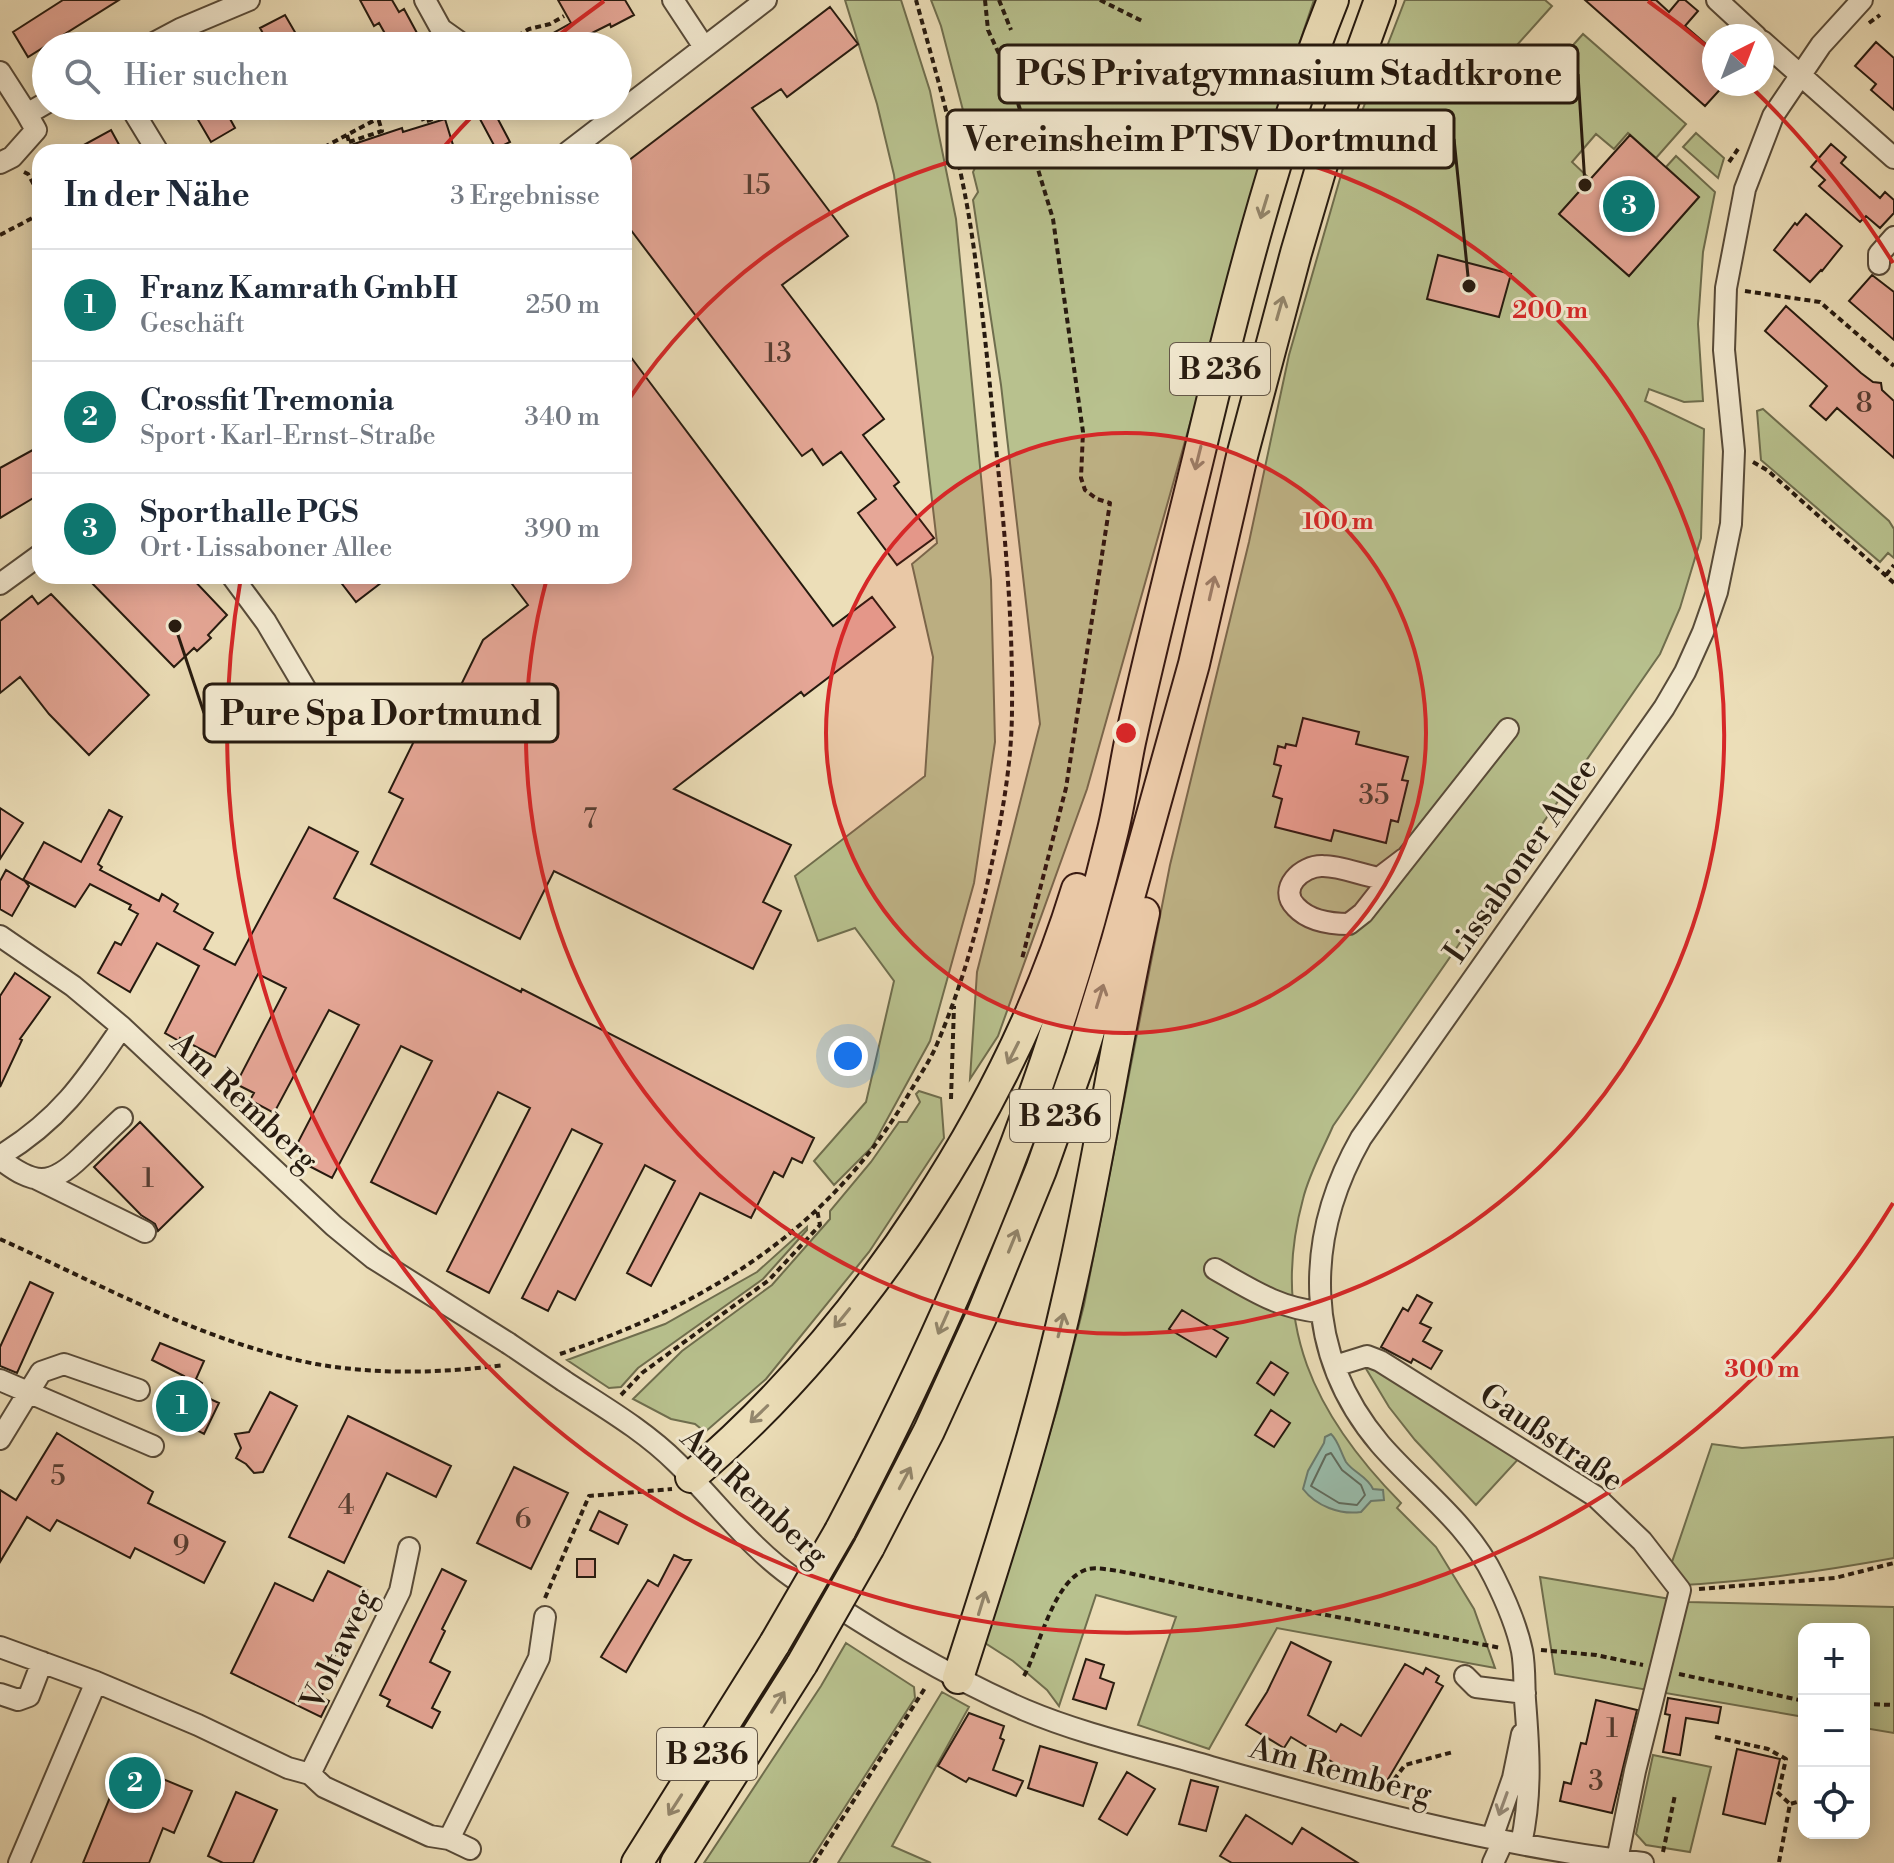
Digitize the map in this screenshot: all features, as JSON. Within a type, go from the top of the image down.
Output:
[{"type":"highway","name":"B 236","points":[[637,1863],[775,1643],[840,1531],[902,1414],[970,1262],[1025,1120],[1081,949],[1114,828],[1130,744],[1249,255],[1286,134],[1333,0]]},
{"type":"highway","name":"B 236","points":[[676,1863],[802,1664],[869,1547],[953,1381],[1041,1170],[1112,958],[1194,664],[1280,309],[1329,141],[1380,0]]},
{"type":"highway","points":[[958,1678],[1014,1501],[1069,1294],[1124,1004],[1179,767],[1194,664]]},
{"type":"highway","points":[[684,1483],[771,1402],[811,1356],[886,1262],[960,1151],[1022,1036],[1047,977],[1101,814],[1130,744]]},
{"type":"street","points":[[174,32],[249,0]]},
{"type":"street","points":[[425,0],[445,32]]},
{"type":"street","points":[[673,0],[704,47]]},
{"type":"street","points":[[632,103],[766,0]]},
{"type":"street","points":[[1717,0],[1743,24]]},
{"type":"street","name":"Lissaboner Allee","points":[[1505,1841],[1527,1816],[1531,1768],[1522,1651],[1494,1575],[1450,1515],[1379,1442],[1342,1385],[1321,1312],[1320,1254],[1327,1217],[1347,1164],[1378,1113],[1664,708],[1703,632],[1717,592],[1731,524],[1734,451],[1724,350],[1726,288],[1745,189],[1773,116],[1821,45],[1862,0]]},
{"type":"street","points":[[1774,52],[1894,158]]},
{"type":"street","points":[[0,72],[36,130],[6,160]]},
{"type":"street","points":[[27,114],[32,111]]},
{"type":"street","points":[[139,120],[153,144]]},
{"type":"street","points":[[578,144],[609,120]]},
{"type":"street","points":[[1879,264],[1879,254],[1894,237]]},
{"type":"street","points":[[0,584],[32,561]]},
{"type":"street","points":[[238,584],[266,622],[308,693]]},
{"type":"street","points":[[1404,859],[1379,878],[1322,865],[1306,869],[1295,878],[1289,890],[1293,905],[1309,917],[1333,924],[1349,924],[1363,913],[1508,729]]},
{"type":"street","name":"Am Remberg","points":[[0,936],[73,986],[122,1027],[363,1250],[626,1422],[675,1460],[684,1483],[795,1579],[958,1678],[1028,1712],[1312,1796],[1505,1841],[1643,1863]]},
{"type":"street","points":[[122,1027],[63,1109],[29,1139],[0,1158],[19,1173],[145,1232]]},
{"type":"street","points":[[37,1179],[51,1179],[65,1172],[122,1118]]},
{"type":"street","points":[[1215,1269],[1280,1305],[1297,1311],[1321,1312]]},
{"type":"street","name":"Gaußstraße","points":[[1335,1366],[1367,1356],[1380,1361],[1595,1496],[1642,1541],[1680,1590]]},
{"type":"street","points":[[0,1439],[41,1372],[64,1364],[139,1390]]},
{"type":"street","points":[[0,1380],[28,1395],[153,1446]]},
{"type":"street","name":"Voltaweg","points":[[310,1774],[400,1591],[409,1548]]},
{"type":"street","points":[[1617,1860],[1635,1771],[1680,1590]]},
{"type":"street","points":[[449,1839],[539,1658],[545,1617]]},
{"type":"street","points":[[0,1647],[96,1682],[198,1725],[288,1768],[310,1774],[324,1787],[430,1836],[449,1839],[470,1849]]},
{"type":"street","points":[[0,1694],[18,1700],[29,1696],[42,1662]]},
{"type":"street","points":[[1465,1676],[1476,1687],[1525,1693]]},
{"type":"street","points":[[19,1863],[96,1682]]},
{"type":"street","name":"Lissaboner Allee","points":[[1505,1841],[1513,1778],[1527,1715]]},
{"type":"street","points":[[1493,1863],[1505,1841]]},
{"type":"path","points":[[546,1357],[640,1326],[706,1292],[752,1263],[817,1210],[872,1149],[902,1107],[936,1047],[972,951],[995,849],[1007,775],[1012,709],[1009,618],[1001,492],[971,227],[946,105],[916,0]]},
{"type":"path","points":[[985,0],[988,30],[1011,80],[1053,219],[1083,432],[1081,478],[1085,490],[1097,499],[1110,503],[1066,788],[1022,959]]},
{"type":"path","points":[[999,0],[1011,30]]},
{"type":"path","points":[[1100,0],[1144,22]]},
{"type":"path","points":[[524,32],[564,16]]},
{"type":"path","points":[[330,144],[374,120]]},
{"type":"path","points":[[347,135],[349,142],[382,131],[379,120]]},
{"type":"path","points":[[6,160],[28,174],[32,181]]},
{"type":"path","points":[[0,235],[32,218]]},
{"type":"path","points":[[1726,288],[1820,302],[1894,366]]},
{"type":"path","points":[[1775,478],[1894,583]]},
{"type":"path","points":[[1886,575],[1894,565]]},
{"type":"path","points":[[951,1099],[954,1000]]},
{"type":"path","points":[[619,1397],[642,1373],[769,1280],[820,1225],[817,1210]]},
{"type":"path","points":[[0,1239],[191,1325],[245,1346],[317,1364],[390,1372],[448,1372],[517,1363]]},
{"type":"path","points":[[545,1617],[545,1600],[589,1496],[684,1483]]},
{"type":"path","points":[[1680,1590],[1835,1578],[1894,1563]]},
{"type":"path","points":[[1024,1676],[1035,1657],[1059,1595],[1069,1579],[1089,1569],[1119,1571],[1498,1648]]},
{"type":"path","points":[[814,1863],[925,1688]]},
{"type":"path","points":[[1870,1704],[1894,1705]]},
{"type":"path","points":[[1715,1737],[1768,1749],[1786,1759],[1777,1793],[1790,1804]]},
{"type":"path","points":[[1347,1786],[1347,1782],[1387,1789],[1405,1765],[1453,1752]]},
{"type":"path","points":[[1663,1852],[1675,1795]]},
{"type":"path","points":[[1790,1804],[1798,1802]]},
{"type":"path","points":[[1779,1862],[1790,1804]]},
{"type":"green space","points":[[845,0],[901,0],[930,91],[956,219],[991,580],[995,742],[974,883],[930,1041],[872,1147],[834,1185],[814,1161],[866,1102],[894,981],[855,928],[818,941],[795,876],[925,776],[933,657],[912,564],[937,543],[894,175],[877,104]]},
{"type":"green space","points":[[931,0],[1314,0],[1286,83],[1087,789],[998,1036],[970,1079],[977,972],[1040,724],[1001,385],[973,200],[978,192],[973,172],[977,164],[941,26]]},
{"type":"green space","points":[[1405,0],[1545,0],[1552,6],[1508,55],[1539,83],[1583,34],[1686,124],[1656,158],[1628,133],[1614,149],[1596,134],[1572,162],[1590,179],[1560,215],[1629,276],[1699,197],[1666,167],[1676,156],[1715,192],[1703,252],[1698,324],[1703,401],[1684,402],[1649,389],[1645,401],[1704,429],[1701,538],[1680,608],[1660,654],[1333,1126],[1312,1171],[1294,1244],[1292,1287],[1296,1327],[1307,1365],[1323,1402],[1371,1470],[1401,1503],[1397,1508],[1436,1547],[1474,1609],[1495,1668],[1277,1628],[1209,1749],[1138,1725],[1176,1617],[1096,1595],[1059,1706],[1047,1690],[1013,1661],[982,1641],[1058,1406],[1084,1305],[1170,865],[1249,542],[1289,355],[1352,137]]},
{"type":"green space","points":[[1696,133],[1724,158],[1718,178],[1683,147]]},
{"type":"green space","points":[[1763,409],[1889,521],[1894,529],[1894,558],[1888,553],[1880,562],[1761,460],[1757,411]]},
{"type":"green space","points":[[919,1091],[941,1098],[944,1138],[869,1252],[766,1379],[705,1432],[695,1424],[671,1419],[633,1399],[682,1351],[772,1285],[830,1219],[830,1211],[899,1122],[907,1122],[920,1102],[916,1094]]},
{"type":"green space","points":[[807,1227],[763,1279],[638,1368],[621,1387],[609,1388],[567,1360],[665,1324],[757,1272]]},
{"type":"green space","points":[[1372,1366],[1522,1455],[1476,1505],[1415,1440],[1389,1407],[1365,1367]]},
{"type":"green space","points":[[1894,1437],[1894,1558],[1789,1575],[1683,1585],[1671,1565],[1712,1444],[1742,1448]]},
{"type":"green space","points":[[1540,1577],[1688,1602],[1894,1607],[1894,1733],[1870,1729],[1870,1623],[1798,1623],[1798,1716],[1555,1674]]},
{"type":"green space","points":[[846,1643],[914,1687],[915,1698],[809,1863],[704,1863],[821,1686]]},
{"type":"green space","points":[[942,1692],[969,1707],[892,1846],[931,1863],[838,1863]]},
{"type":"green space","points":[[1653,1755],[1711,1767],[1690,1852],[1646,1845],[1636,1834]]},
{"type":"water","points":[[1331,1434],[1346,1462],[1373,1489],[1383,1490],[1384,1500],[1371,1501],[1361,1512],[1345,1512],[1322,1505],[1303,1489],[1308,1471],[1325,1437]]},
{"type":"building","points":[[63,0],[119,0],[68,32],[32,32],[32,54],[28,57],[13,32]]},
{"type":"building","points":[[360,0],[392,0],[399,12],[404,9],[416,32],[384,32],[379,23],[374,26]]},
{"type":"building","points":[[558,0],[625,0],[634,15],[594,32],[555,32],[571,23]]},
{"type":"building","points":[[1585,0],[1656,0],[1669,12],[1679,0],[1685,0],[1698,11],[1685,26],[1702,41],[1702,96],[1714,96],[1705,106]]},
{"type":"building","points":[[830,7],[858,44],[787,97],[781,89],[752,108],[848,236],[782,285],[884,419],[863,435],[899,482],[894,486],[934,538],[897,565],[858,513],[876,499],[841,452],[823,465],[812,449],[802,456],[632,232],[632,158]]},
{"type":"building","points":[[285,15],[295,32],[262,32],[260,28]]},
{"type":"building","points":[[1876,42],[1894,58],[1894,110],[1871,90],[1876,84],[1855,66]]},
{"type":"building","points":[[198,120],[231,120],[235,128],[211,142]]},
{"type":"building","points":[[445,120],[453,144],[354,144],[402,128],[403,132]]},
{"type":"building","points":[[480,120],[498,120],[510,142],[493,144]]},
{"type":"building","points":[[111,130],[119,144],[86,144]]},
{"type":"building","points":[[1630,135],[1699,197],[1629,276],[1559,214]]},
{"type":"building","points":[[1831,144],[1846,157],[1841,163],[1880,198],[1885,192],[1894,200],[1894,213],[1880,228],[1866,216],[1860,222],[1819,186],[1825,180],[1811,167]]},
{"type":"building","points":[[1806,214],[1842,246],[1810,282],[1774,250]]},
{"type":"building","points":[[1438,255],[1511,274],[1499,317],[1427,299]]},
{"type":"building","points":[[1872,275],[1894,292],[1894,340],[1849,301]]},
{"type":"building","points":[[1786,306],[1861,373],[1873,382],[1881,383],[1882,390],[1894,401],[1894,458],[1837,408],[1826,420],[1810,406],[1827,386],[1765,331]]},
{"type":"building","points":[[632,359],[833,626],[872,597],[895,627],[804,696],[801,692],[674,789],[791,845],[763,902],[781,911],[753,969],[554,871],[520,939],[371,864],[403,799],[389,792],[416,737],[460,687],[483,640],[528,605],[512,584],[632,584]]},
{"type":"building","points":[[32,450],[32,499],[0,518],[0,468]]},
{"type":"building","points":[[93,584],[198,584],[227,615],[208,635],[211,638],[197,651],[194,648],[174,667]]},
{"type":"building","points":[[342,584],[380,584],[356,602]]},
{"type":"building","points":[[51,594],[149,695],[89,755],[49,714],[20,677],[0,693],[0,621],[32,596],[38,604]]},
{"type":"building","points":[[1303,718],[1359,732],[1356,744],[1408,757],[1402,780],[1408,781],[1398,822],[1391,820],[1386,843],[1334,830],[1331,841],[1275,827],[1282,799],[1273,796],[1281,766],[1274,764],[1278,746],[1296,746]]},
{"type":"building","points":[[0,808],[23,823],[0,859]]},
{"type":"building","points":[[109,810],[122,817],[98,864],[102,867],[100,870],[159,901],[162,894],[178,904],[174,911],[213,933],[204,949],[235,965],[309,827],[358,852],[334,898],[521,992],[522,989],[814,1138],[802,1163],[792,1158],[783,1177],[774,1172],[751,1218],[700,1193],[651,1286],[627,1273],[675,1181],[645,1165],[575,1300],[558,1291],[548,1311],[522,1298],[602,1144],[572,1129],[489,1293],[447,1271],[530,1108],[498,1092],[436,1214],[371,1182],[432,1061],[401,1046],[332,1178],[309,1166],[313,1158],[295,1148],[359,1025],[329,1010],[274,1113],[250,1100],[254,1093],[236,1084],[286,988],[258,974],[215,1057],[165,1033],[199,966],[157,943],[130,992],[98,973],[115,942],[121,945],[138,914],[129,909],[131,905],[90,884],[75,907],[24,880],[29,886],[12,916],[0,909],[0,881],[6,870],[23,880],[44,842],[81,862]]},
{"type":"building","points":[[15,973],[50,997],[20,1039],[0,1087],[0,996]]},
{"type":"building","points":[[140,1122],[203,1187],[158,1231],[155,1224],[141,1215],[94,1167]]},
{"type":"building","points":[[30,1282],[53,1293],[17,1373],[0,1366],[0,1347]]},
{"type":"building","points":[[1417,1295],[1432,1303],[1420,1323],[1431,1328],[1423,1341],[1442,1351],[1431,1369],[1413,1359],[1411,1363],[1381,1347],[1403,1308],[1408,1311]]},
{"type":"building","points":[[1182,1310],[1228,1338],[1216,1357],[1169,1329]]},
{"type":"building","points":[[160,1343],[204,1361],[196,1379],[202,1383],[197,1393],[219,1403],[204,1434],[166,1414],[184,1376],[152,1360]]},
{"type":"building","points":[[1271,1362],[1288,1373],[1274,1395],[1257,1383]]},
{"type":"building","points":[[270,1392],[297,1406],[263,1472],[254,1473],[236,1458],[241,1448],[235,1434],[249,1432]]},
{"type":"building","points":[[1271,1410],[1290,1423],[1274,1447],[1255,1435]]},
{"type":"building","points":[[348,1416],[451,1466],[436,1497],[387,1473],[344,1563],[289,1537]]},
{"type":"building","points":[[57,1433],[153,1492],[148,1503],[225,1542],[204,1583],[135,1548],[130,1558],[57,1520],[50,1531],[27,1517],[0,1562],[0,1490],[16,1500]]},
{"type":"building","points":[[514,1467],[568,1493],[531,1569],[477,1543]]},
{"type":"building","points":[[599,1511],[627,1525],[618,1544],[590,1530]]},
{"type":"building","points":[[674,1555],[691,1560],[626,1672],[601,1657],[648,1580],[658,1586]]},
{"type":"building","points":[[577,1559],[595,1559],[595,1577],[577,1577]]},
{"type":"building","points":[[442,1569],[466,1581],[442,1629],[445,1631],[430,1662],[450,1672],[432,1708],[440,1712],[432,1728],[387,1706],[390,1700],[380,1695]]},
{"type":"building","points":[[328,1571],[367,1590],[328,1669],[333,1672],[321,1697],[329,1701],[321,1717],[231,1673],[275,1583],[313,1601]]},
{"type":"building","points":[[1291,1642],[1331,1662],[1308,1715],[1336,1732],[1341,1724],[1361,1736],[1405,1664],[1423,1674],[1426,1668],[1439,1676],[1436,1682],[1443,1686],[1384,1786],[1362,1773],[1359,1778],[1291,1737],[1284,1748],[1246,1725],[1267,1692]]},
{"type":"building","points":[[1086,1659],[1104,1665],[1100,1678],[1114,1683],[1106,1709],[1073,1699]]},
{"type":"building","points":[[1668,1698],[1721,1707],[1718,1723],[1686,1718],[1680,1755],[1663,1752],[1670,1715],[1665,1714]]},
{"type":"building","points":[[1596,1700],[1637,1710],[1612,1813],[1560,1801],[1564,1782],[1571,1784],[1581,1743],[1586,1744]]},
{"type":"building","points":[[969,1713],[1004,1726],[1000,1738],[1004,1740],[993,1770],[1023,1781],[1016,1796],[969,1778],[966,1782],[938,1766]]},
{"type":"building","points":[[1040,1746],[1097,1763],[1083,1806],[1028,1788]]},
{"type":"building","points":[[1737,1749],[1780,1759],[1765,1824],[1723,1814]]},
{"type":"building","points":[[124,1763],[192,1791],[174,1833],[163,1828],[149,1863],[83,1863]]},
{"type":"building","points":[[1127,1772],[1155,1789],[1127,1835],[1099,1819]]},
{"type":"building","points":[[1191,1780],[1218,1787],[1206,1831],[1179,1824]]},
{"type":"building","points":[[236,1792],[277,1810],[253,1863],[223,1863],[208,1856]]},
{"type":"building","points":[[1246,1815],[1292,1844],[1302,1828],[1358,1863],[1232,1863],[1220,1856]]},
{"type":"place","name":"PGS Privatgymnasium Stadtkrone","points":[[1585,185]]},
{"type":"place","name":"Sporthalle PGS","points":[[1629,206]]},
{"type":"place","name":"Vereinsheim PTSV Dortmund","points":[[1469,286]]},
{"type":"place","name":"Pure Spa Dortmund","points":[[175,626]]},
{"type":"place","name":"Franz Kamrath GmbH","points":[[182,1406]]},
{"type":"place","name":"Crossfit Tremonia","points":[[135,1783]]}]
